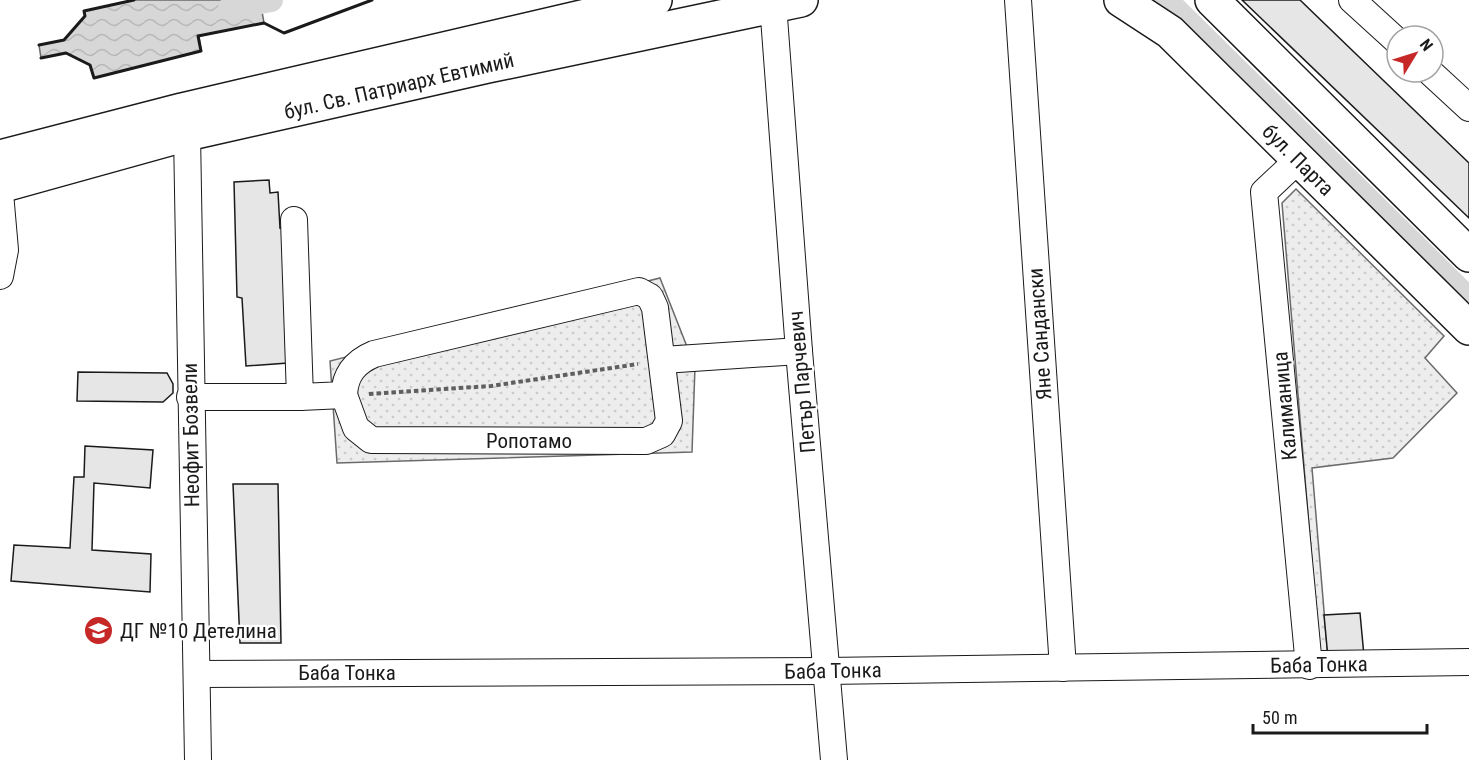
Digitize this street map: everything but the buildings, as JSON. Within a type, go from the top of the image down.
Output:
[{"type":"main road","name":"бул. Св. Патриарх Евтимий","points":[[0,186],[184,122],[655,0]]},
{"type":"main road","name":"бул. Парта","points":[[1121,0],[1170,32],[1469,328]]},
{"type":"main road","points":[[1212,0],[1469,255]]},
{"type":"main road","name":"бул. Св. Патриарх Евтимий","points":[[0,157],[787,2]]},
{"type":"street","name":"Яне Сандански","points":[[1018,0],[1063,668]]},
{"type":"street","points":[[1352,0],[1385,30]]},
{"type":"street","name":"Петър Парчевич","points":[[787,2],[799,351],[834,760]]},
{"type":"street","points":[[1443,84],[1469,108]]},
{"type":"street","name":"Неофит Бозвели","points":[[184,122],[198,760]]},
{"type":"street","name":"Калиманица","points":[[1298,160],[1264,192],[1309,666]]},
{"type":"street","points":[[0,193],[5,250],[0,276]]},
{"type":"street","points":[[294,220],[300,397]]},
{"type":"street","name":"Ропотамо","points":[[632,291],[645,293],[653,301],[663,360],[669,421],[662,434],[646,441],[382,442],[371,440],[356,428],[344,395],[348,374],[355,365],[374,354],[632,291]]},
{"type":"street","points":[[663,360],[799,351]]},
{"type":"street","points":[[190,397],[344,395]]},
{"type":"street","name":"Баба Тонка","points":[[197,674],[826,671],[1469,662]]},
{"type":"path","points":[[344,395],[491,386],[591,374],[663,360]]},
{"type":"shaded area","points":[[1296,189],[1444,336],[1425,358],[1457,393],[1393,458],[1312,468],[1328,658],[1320,658],[1282,203]]},
{"type":"shaded area","points":[[660,278],[695,367],[692,452],[337,463],[330,361]]},
{"type":"water","points":[[134,0],[260,0],[264,23],[199,36],[201,51],[94,78],[90,65],[66,53],[41,58],[39,45],[64,40],[85,16],[84,11]]},
{"type":"waterway","points":[[230,8],[271,0]]},
{"type":"waterway","points":[[1166,0],[1469,299]]},
{"type":"wall","points":[[39,45],[64,40],[85,16],[84,11],[134,0]]},
{"type":"wall","points":[[41,58],[66,53],[90,65],[94,78],[201,51],[198,36],[264,23],[284,33],[372,0]]},
{"type":"place","name":"ДГ №10 Детелина","points":[[99,631]]}]
